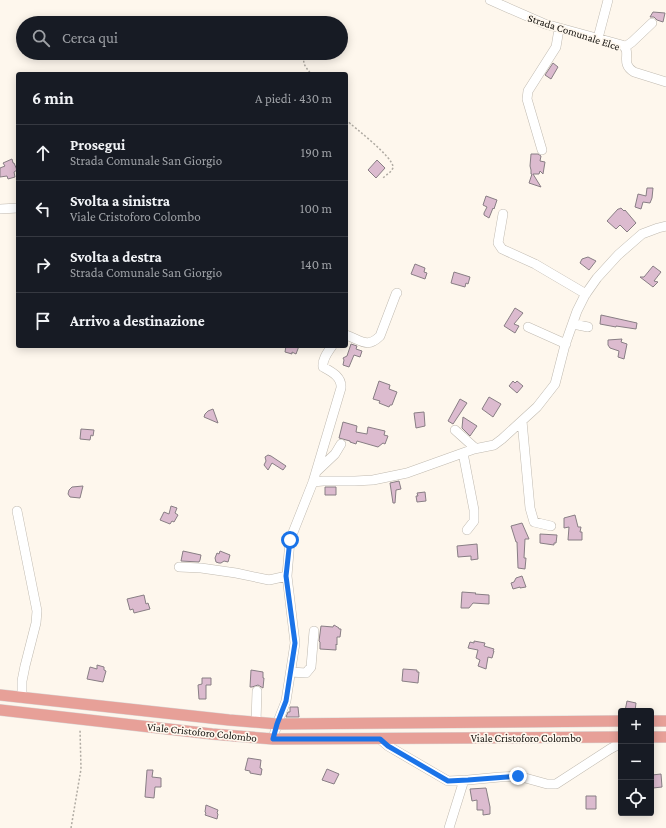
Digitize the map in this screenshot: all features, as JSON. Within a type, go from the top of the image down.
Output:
[{"type":"main road","name":"Viale Cristoforo Colombo","points":[[0,695],[277,724],[618,721]]},
{"type":"main road","name":"Viale Cristoforo Colombo","points":[[0,710],[212,734],[273,739],[618,737]]},
{"type":"main road","points":[[654,721],[666,721]]},
{"type":"main road","points":[[654,737],[666,737]]},
{"type":"street","name":"Strada Comunale Elce","points":[[490,0],[559,29],[622,45],[625,47],[627,52],[626,61],[629,69],[666,82]]},
{"type":"street","points":[[598,38],[608,0]]},
{"type":"street","points":[[625,47],[652,23]]},
{"type":"street","points":[[542,150],[527,99],[528,91],[556,47],[559,29]]},
{"type":"street","points":[[0,209],[16,208]]},
{"type":"street","points":[[503,214],[498,243],[502,249],[535,264],[586,294]]},
{"type":"street","points":[[313,482],[373,480],[393,476],[407,473],[475,448],[494,445],[537,407],[555,384],[577,311],[596,278],[618,255],[642,234],[666,226]]},
{"type":"street","points":[[348,336],[363,342],[369,343],[375,341],[380,336],[397,292]]},
{"type":"street","points":[[573,324],[588,327]]},
{"type":"street","points":[[528,326],[566,344]]},
{"type":"street","points":[[273,739],[286,701],[295,643],[286,576],[290,540],[313,482],[341,388],[340,380],[336,375],[323,367],[322,364],[331,348]]},
{"type":"street","points":[[522,421],[530,508],[534,522],[551,526]]},
{"type":"street","points":[[455,430],[475,448]]},
{"type":"street","points":[[316,472],[335,454],[341,444]]},
{"type":"street","points":[[463,453],[474,510],[474,521],[467,530]]},
{"type":"street","points":[[17,511],[37,610],[36,623],[22,681],[22,698]]},
{"type":"street","points":[[179,567],[201,568],[236,573],[269,580],[286,576]]},
{"type":"street","points":[[290,672],[306,673],[311,667],[314,631]]},
{"type":"street","points":[[256,722],[257,691]]},
{"type":"street","points":[[380,739],[388,746],[448,781],[518,776],[547,784],[556,784],[619,744]]},
{"type":"street","points":[[449,828],[464,780]]},
{"type":"path","points":[[303,60],[304,65],[309,72]]},
{"type":"path","points":[[348,122],[379,149],[392,163],[392,170],[383,178]]},
{"type":"path","points":[[71,828],[81,769],[79,743],[80,719]]},
{"type":"building","points":[[653,12],[665,13],[663,22],[654,17],[650,17]]},
{"type":"building","points":[[553,63],[558,67],[551,79],[545,75]]},
{"type":"building","points":[[531,154],[538,154],[541,156],[540,161],[545,162],[543,174],[540,171],[539,174],[533,174],[541,187],[529,183],[532,174],[530,166]]},
{"type":"building","points":[[12,159],[16,168],[16,171],[14,172],[15,177],[8,179],[7,176],[0,177],[0,168],[5,166],[3,163]]},
{"type":"building","points":[[377,160],[385,168],[376,178],[368,170]]},
{"type":"building","points":[[647,188],[653,188],[650,203],[643,202],[641,209],[635,207],[638,194],[646,196]]},
{"type":"building","points":[[486,196],[497,200],[489,218],[484,215],[487,207],[483,205]]},
{"type":"building","points":[[621,208],[624,211],[625,210],[636,223],[627,232],[620,225],[616,229],[607,221],[618,209]]},
{"type":"building","points":[[588,257],[596,261],[589,270],[580,263],[582,259]]},
{"type":"building","points":[[415,264],[425,268],[424,272],[427,273],[425,279],[411,274]]},
{"type":"building","points":[[653,266],[661,272],[654,281],[658,282],[653,287],[640,277],[644,277]]},
{"type":"building","points":[[454,272],[470,277],[468,284],[466,283],[465,287],[451,283]]},
{"type":"building","points":[[515,308],[523,313],[514,324],[519,326],[515,333],[504,326]]},
{"type":"building","points":[[601,315],[637,323],[636,329],[600,324]]},
{"type":"building","points":[[622,339],[621,342],[627,344],[624,359],[618,357],[619,351],[610,348],[608,345],[608,340]]},
{"type":"building","points":[[351,344],[357,346],[356,349],[362,351],[360,357],[354,355],[349,367],[343,365],[343,358],[347,356]]},
{"type":"building","points":[[286,348],[298,348],[296,354],[292,352],[292,354],[285,352]]},
{"type":"building","points":[[379,381],[390,385],[389,389],[397,392],[392,405],[389,407],[379,403],[380,401],[373,399]]},
{"type":"building","points":[[513,381],[515,383],[517,381],[523,386],[517,393],[509,386]]},
{"type":"building","points":[[489,397],[501,404],[493,417],[482,409]]},
{"type":"building","points":[[460,399],[467,403],[453,424],[448,421]]},
{"type":"building","points":[[213,409],[218,423],[204,417],[208,411]]},
{"type":"building","points":[[424,412],[425,426],[416,428],[414,413]]},
{"type":"building","points":[[463,417],[477,426],[470,436],[462,428]]},
{"type":"building","points":[[343,422],[357,426],[356,432],[367,434],[368,427],[385,431],[384,435],[388,436],[385,444],[383,443],[378,447],[357,441],[356,444],[339,438]]},
{"type":"building","points":[[81,429],[94,430],[93,436],[91,435],[90,440],[80,439]]},
{"type":"building","points":[[268,455],[286,466],[283,470],[272,463],[268,470],[264,465],[266,461],[265,457]]},
{"type":"building","points":[[399,481],[401,489],[396,490],[395,503],[393,503],[390,483]]},
{"type":"building","points":[[83,486],[80,498],[70,497],[68,494],[72,487]]},
{"type":"building","points":[[325,487],[336,487],[336,495],[325,495]]},
{"type":"building","points":[[425,492],[426,501],[417,502],[417,493]]},
{"type":"building","points":[[171,506],[177,508],[175,513],[178,515],[174,522],[172,521],[170,524],[160,520],[164,512],[169,514]]},
{"type":"building","points":[[575,515],[578,527],[581,527],[580,532],[582,532],[582,540],[568,540],[569,527],[564,528],[564,518]]},
{"type":"building","points":[[522,523],[529,539],[525,539],[525,569],[518,568],[517,542],[511,526]]},
{"type":"building","points":[[540,534],[557,535],[556,543],[554,543],[554,545],[540,543]]},
{"type":"building","points":[[477,544],[478,559],[471,560],[471,556],[458,557],[457,546]]},
{"type":"building","points":[[183,551],[201,555],[199,562],[181,561]]},
{"type":"building","points":[[220,551],[230,555],[228,562],[216,562],[215,558],[217,553],[219,554]]},
{"type":"building","points":[[522,576],[526,587],[513,589],[511,583],[514,582],[516,578]]},
{"type":"building","points":[[462,592],[489,595],[489,604],[473,603],[469,608],[461,608]]},
{"type":"building","points":[[144,595],[146,604],[148,603],[150,609],[134,613],[133,609],[130,610],[127,599]]},
{"type":"building","points":[[334,625],[341,629],[340,637],[337,637],[336,650],[320,649],[319,641],[321,626],[333,627]]},
{"type":"building","points":[[474,641],[485,643],[484,646],[494,649],[492,658],[488,657],[486,669],[478,666],[480,660],[476,658],[478,650],[468,648],[470,642],[474,643]]},
{"type":"building","points":[[97,665],[104,667],[104,670],[106,671],[103,682],[87,679],[90,667],[97,669]]},
{"type":"building","points":[[403,669],[417,670],[417,672],[419,672],[418,683],[402,681]]},
{"type":"building","points":[[251,670],[263,672],[263,688],[258,685],[250,687]]},
{"type":"building","points":[[202,678],[211,678],[211,685],[206,685],[206,699],[199,699],[198,685],[202,684]]},
{"type":"building","points":[[627,701],[636,703],[635,708],[626,708]]},
{"type":"building","points":[[290,707],[298,707],[299,717],[286,717],[288,712],[290,712]]},
{"type":"building","points":[[248,758],[261,760],[261,775],[250,773],[250,771],[245,770]]},
{"type":"building","points":[[327,769],[339,774],[334,784],[322,780]]},
{"type":"building","points":[[147,770],[153,770],[152,777],[161,778],[161,787],[155,787],[154,798],[145,797]]},
{"type":"building","points":[[661,774],[662,787],[654,788],[654,775]]},
{"type":"building","points":[[486,788],[490,814],[483,815],[483,810],[477,810],[477,800],[472,801],[470,789]]},
{"type":"building","points":[[586,796],[596,796],[596,809],[586,809]]},
{"type":"building","points":[[206,805],[218,810],[217,819],[205,815]]},
{"type":"route","points":[[290,540],[286,576],[295,643],[286,701],[273,739],[380,739],[388,746],[448,781],[518,776]]}]
